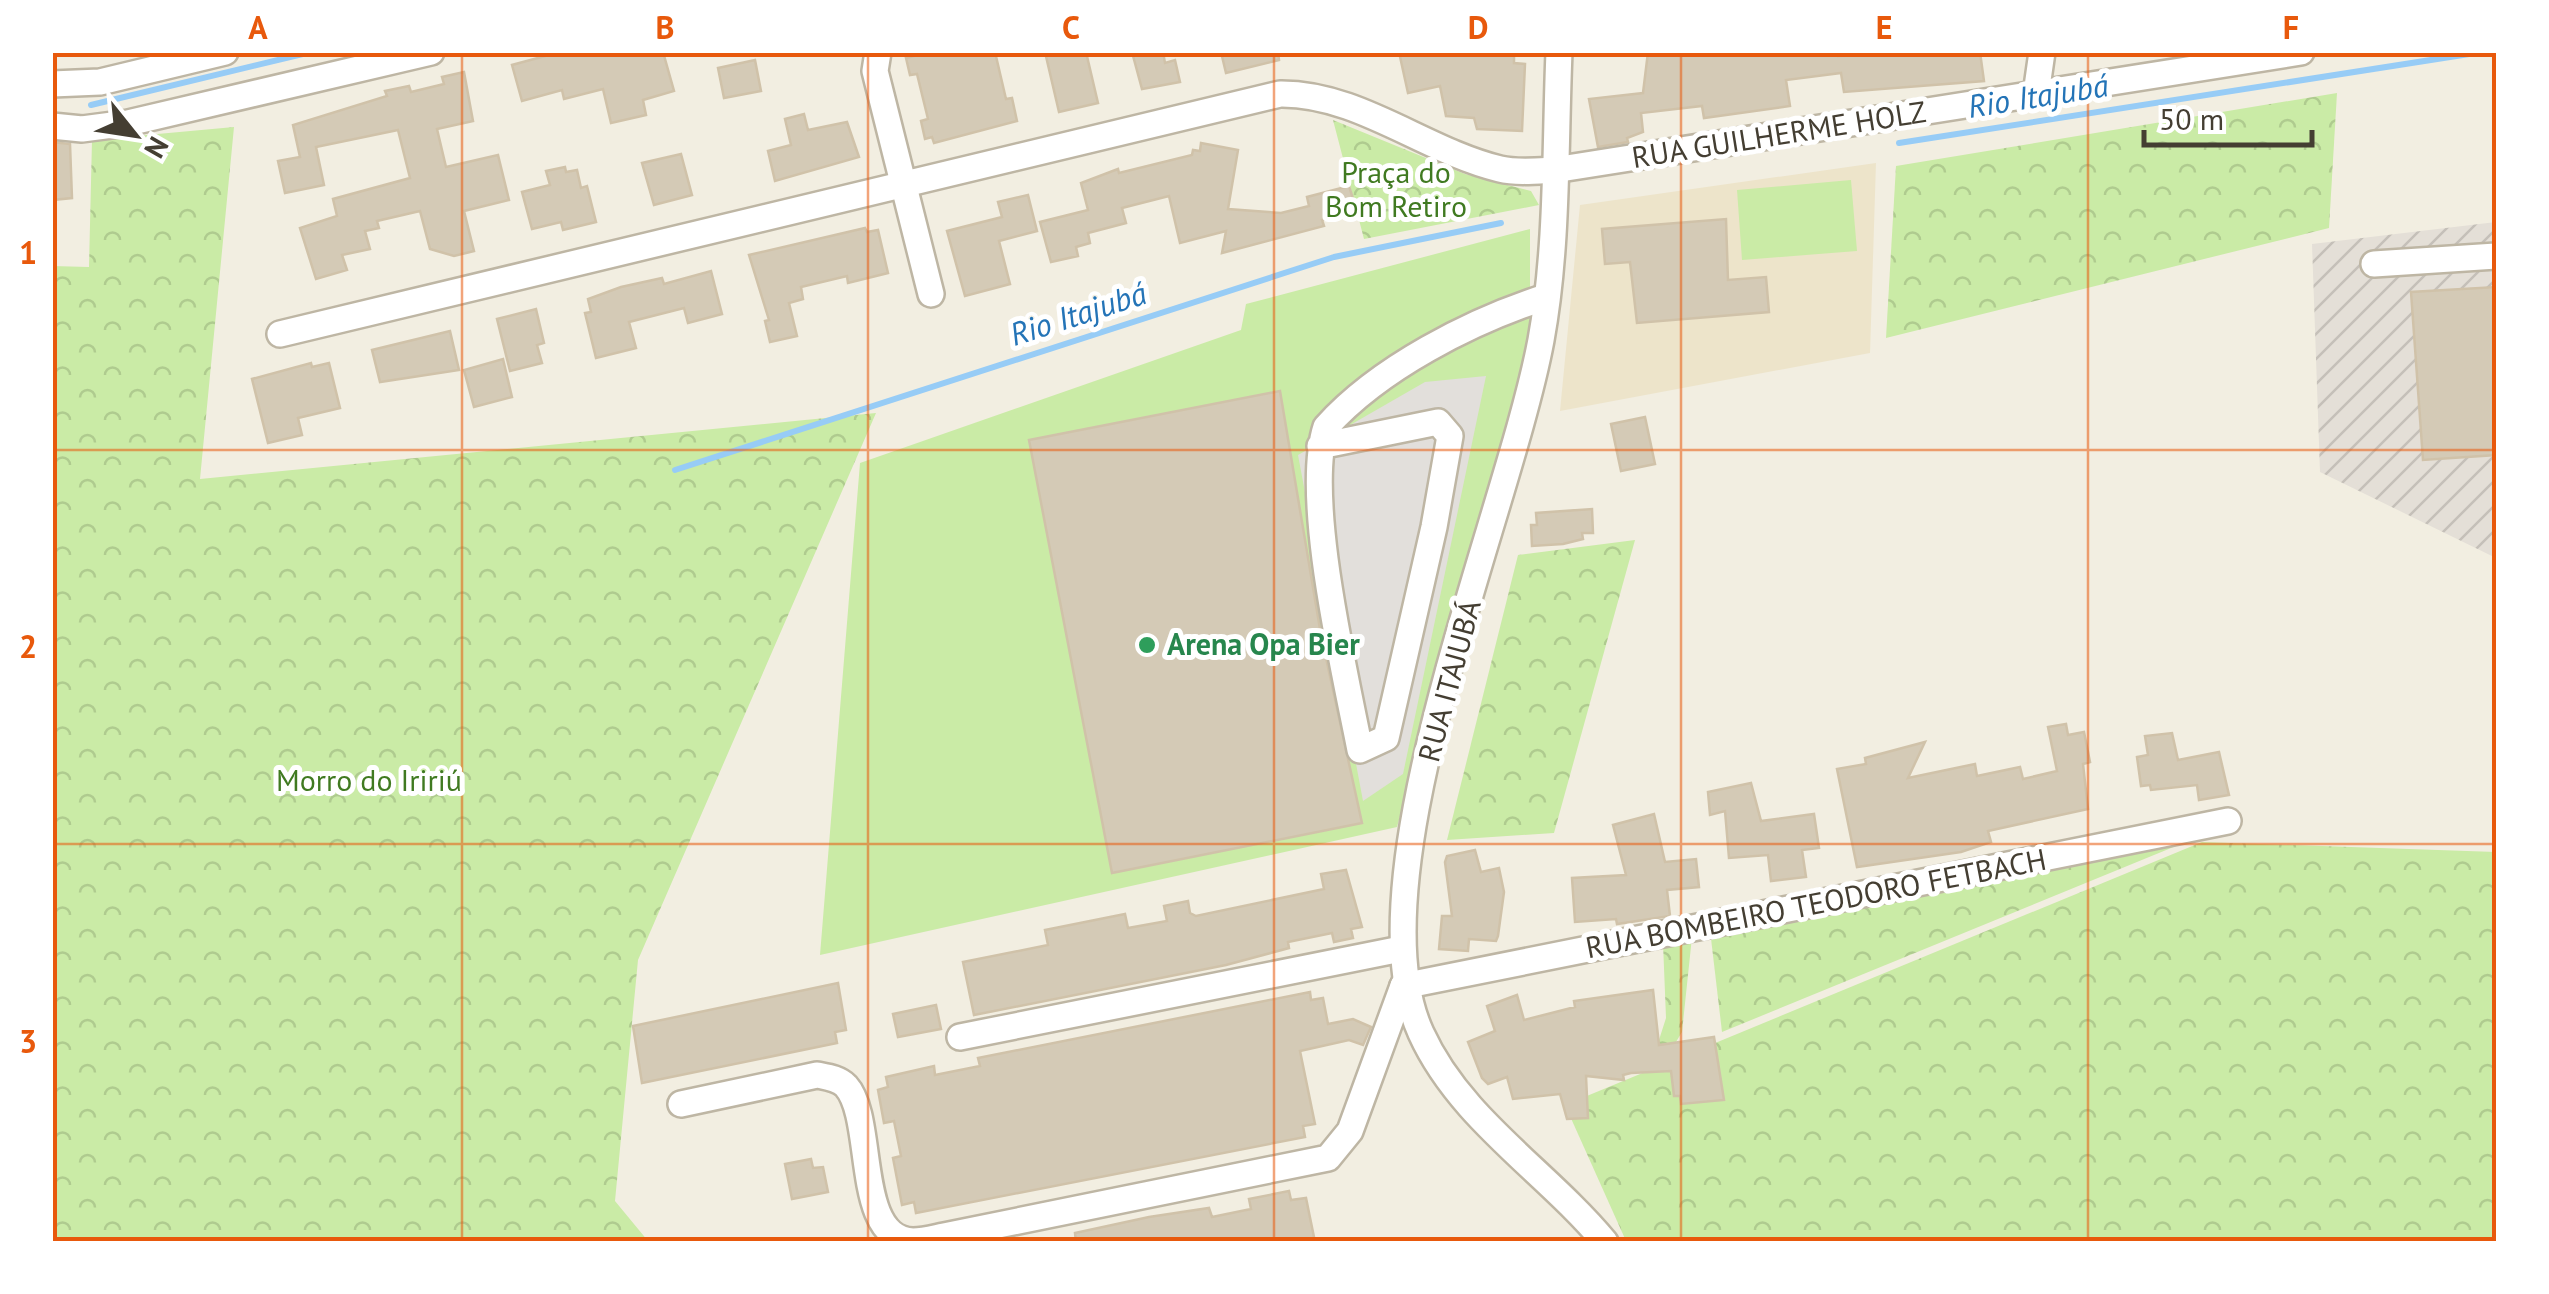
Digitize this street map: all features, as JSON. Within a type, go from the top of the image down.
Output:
[{"type":"street","points":[[52,84],[100,82],[225,52]]},
{"type":"street","points":[[52,126],[82,129],[128,123],[431,52]]},
{"type":"street","points":[[878,52],[875,71],[896,185],[931,294]]},
{"type":"street","name":"RUA ITAJUBÁ","points":[[1558,52],[1546,296],[1535,370],[1427,760],[1410,847],[1401,949],[1403,986],[1420,1033],[1456,1091],[1475,1115],[1562,1193],[1605,1242]]},
{"type":"street","points":[[2036,94],[2042,52]]},
{"type":"street","name":"RUA GUILHERME HOLZ","points":[[280,334],[1254,99],[1292,94],[1326,99],[1501,170],[1554,170],[2301,52]]},
{"type":"street","points":[[2374,264],[2496,256]]},
{"type":"street","points":[[1320,446],[1438,422],[1450,436],[1438,509],[1386,738],[1360,750],[1332,596],[1320,489],[1320,446],[1326,427],[1338,413],[1423,351],[1499,312],[1546,296]]},
{"type":"street","name":"RUA BOMBEIRO TEODORO FETBACH","points":[[1403,986],[2228,821]]},
{"type":"street","points":[[960,1037],[1401,949]]},
{"type":"street","points":[[681,1104],[817,1074],[834,1078],[845,1086],[853,1100],[878,1217],[890,1233],[910,1241],[945,1239],[1328,1158],[1350,1131],[1403,986]]},
{"type":"shaded area","points":[[1876,163],[1870,353],[1560,411],[1580,205]]},
{"type":"shaded area","points":[[2496,222],[2496,558],[2320,472],[2312,244]]},
{"type":"shaded area","points":[[1486,376],[1403,774],[1363,801],[1298,455],[1425,382]]},
{"type":"green space","points":[[2337,93],[2329,228],[1886,338],[1896,166]]},
{"type":"green space","name":"Praça do Bom Retiro","points":[[1333,120],[1465,174],[1531,191],[1539,205],[1364,239]]},
{"type":"green space","name":"Morro do Iririú","points":[[234,127],[200,479],[876,413],[638,960],[615,1201],[648,1241],[53,1242],[52,266],[89,267],[92,140]]},
{"type":"green space","points":[[1851,180],[1857,251],[1742,260],[1737,190]]},
{"type":"green space","name":"Arena Opa Bier","points":[[1530,229],[1530,355],[1397,827],[820,955],[860,463],[1241,330],[1246,304]]},
{"type":"green space","points":[[1635,540],[1554,833],[1447,840],[1518,555]]},
{"type":"green space","points":[[2202,842],[2496,852],[2496,1241],[1626,1241],[1565,1105]]},
{"type":"green space","points":[[2176,846],[1722,1032],[1710,930]]},
{"type":"green space","points":[[1692,937],[1682,1032],[1665,1060],[1651,1065],[1666,1018],[1663,943]]},
{"type":"building","points":[[560,52],[663,52],[674,91],[643,100],[646,115],[611,123],[603,89],[564,99],[562,90],[522,101],[512,65]]},
{"type":"building","points":[[929,52],[995,52],[1006,99],[1012,98],[1017,121],[934,143],[932,137],[925,139],[921,121],[928,119],[917,74],[910,75],[906,58]]},
{"type":"building","points":[[1045,52],[1086,52],[1098,103],[1059,112]]},
{"type":"building","points":[[1132,52],[1163,52],[1165,63],[1175,60],[1180,82],[1142,89]]},
{"type":"building","points":[[1221,52],[1278,52],[1279,60],[1226,73]]},
{"type":"building","points":[[1399,52],[1514,52],[1514,63],[1525,64],[1522,131],[1477,129],[1474,118],[1446,116],[1440,86],[1408,93]]},
{"type":"building","points":[[1648,52],[1837,52],[1838,56],[1980,52],[1984,81],[1844,92],[1841,73],[1786,80],[1790,106],[1704,118],[1702,106],[1641,113],[1643,132],[1627,138],[1628,142],[1598,147],[1589,99],[1643,93]]},
{"type":"building","points":[[755,60],[761,91],[724,98],[718,68]]},
{"type":"building","points":[[464,72],[473,121],[437,129],[446,167],[498,155],[509,200],[464,211],[474,251],[454,256],[430,249],[420,211],[377,221],[379,228],[365,231],[370,249],[342,255],[347,270],[316,279],[300,228],[337,216],[333,199],[410,178],[398,130],[316,147],[324,185],[285,193],[278,161],[300,157],[293,125],[387,96],[385,91],[409,86],[411,92],[444,84],[442,77]]},
{"type":"building","points":[[804,114],[808,130],[847,122],[859,157],[775,181],[768,151],[791,145],[785,119]]},
{"type":"building","points":[[52,142],[70,144],[72,198],[52,200]]},
{"type":"building","points":[[1201,143],[1238,150],[1228,209],[1281,213],[1309,206],[1307,197],[1349,186],[1357,211],[1322,220],[1324,226],[1222,253],[1226,231],[1180,243],[1169,196],[1122,208],[1126,223],[1088,233],[1090,243],[1076,247],[1078,256],[1051,262],[1040,222],[1088,210],[1081,183],[1118,169],[1119,173],[1192,155],[1193,150],[1200,151]]},
{"type":"building","points":[[681,154],[692,195],[654,205],[642,163]]},
{"type":"building","points":[[565,167],[566,172],[577,170],[581,188],[587,186],[596,222],[563,230],[561,222],[532,229],[522,192],[550,185],[546,171]]},
{"type":"building","points":[[1028,195],[1037,231],[999,241],[1010,284],[965,296],[947,231],[1002,217],[998,202]]},
{"type":"building","points":[[1726,219],[1728,280],[1766,277],[1769,312],[1637,323],[1630,262],[1605,264],[1602,229]]},
{"type":"building","points":[[865,228],[867,232],[878,230],[888,273],[848,283],[847,276],[801,287],[803,299],[789,303],[797,336],[770,342],[765,321],[769,320],[749,255]]},
{"type":"building","points":[[711,271],[722,314],[688,323],[684,308],[629,322],[636,348],[596,358],[585,313],[591,312],[588,299],[621,287],[662,278],[664,284]]},
{"type":"building","points":[[2496,287],[2496,455],[2423,460],[2411,292]]},
{"type":"building","points":[[536,309],[544,343],[537,345],[542,363],[510,371],[497,319]]},
{"type":"building","points":[[450,331],[459,370],[380,382],[372,350]]},
{"type":"building","points":[[503,359],[512,397],[474,407],[464,370]]},
{"type":"building","points":[[311,363],[312,367],[329,363],[340,408],[298,418],[302,435],[268,443],[252,379]]},
{"type":"building","points":[[1280,391],[1321,635],[1362,823],[1112,873],[1029,440]]},
{"type":"building","points":[[1645,417],[1655,464],[1621,471],[1611,424]]},
{"type":"building","points":[[1592,509],[1593,533],[1582,533],[1583,539],[1563,544],[1532,546],[1531,525],[1537,525],[1536,513]]},
{"type":"building","points":[[2066,724],[2068,735],[2084,732],[2090,762],[2083,764],[2088,809],[1988,831],[1991,842],[1961,852],[1857,867],[1837,769],[1866,764],[1865,758],[1925,742],[1908,778],[1975,764],[1977,776],[2020,767],[2023,779],[2057,771],[2048,727]]},
{"type":"building","points":[[2172,733],[2178,760],[2219,752],[2229,795],[2199,800],[2197,785],[2151,790],[2150,785],[2141,786],[2137,757],[2148,755],[2145,736]]},
{"type":"building","points":[[1751,783],[1761,821],[1814,814],[1819,848],[1802,850],[1806,877],[1771,881],[1768,855],[1729,858],[1725,811],[1710,815],[1708,792]]},
{"type":"building","points":[[1654,814],[1665,862],[1696,859],[1699,887],[1667,890],[1670,916],[1617,924],[1616,919],[1575,922],[1572,878],[1626,875],[1613,825]]},
{"type":"building","points":[[1475,850],[1481,872],[1499,868],[1504,892],[1498,936],[1496,941],[1469,939],[1468,951],[1439,949],[1442,916],[1452,916],[1447,856]]},
{"type":"building","points":[[1346,870],[1362,927],[1351,929],[1353,938],[1334,942],[1332,933],[1288,942],[1289,948],[1226,965],[974,1015],[963,962],[1048,945],[1045,930],[1125,914],[1128,928],[1167,921],[1164,906],[1188,901],[1190,913],[1196,916],[1324,889],[1321,874]]},
{"type":"building","points":[[838,983],[846,1030],[835,1032],[837,1043],[642,1083],[633,1026]]},
{"type":"building","points":[[1653,990],[1659,1045],[1714,1037],[1724,1100],[1681,1104],[1680,1096],[1674,1096],[1671,1071],[1631,1073],[1623,1075],[1624,1080],[1586,1076],[1588,1118],[1567,1119],[1560,1094],[1513,1099],[1507,1077],[1488,1084],[1482,1078],[1468,1042],[1495,1031],[1487,1006],[1517,995],[1524,1020],[1575,1007],[1574,1001]]},
{"type":"building","points":[[1310,992],[1311,1000],[1323,998],[1328,1024],[1353,1019],[1371,1027],[1363,1045],[1349,1040],[1300,1051],[1315,1124],[1303,1126],[1305,1137],[916,1213],[914,1202],[902,1205],[893,1158],[901,1156],[894,1121],[884,1123],[878,1090],[888,1087],[886,1077],[934,1066],[935,1075],[980,1066],[978,1058]]},
{"type":"building","points":[[936,1005],[941,1029],[898,1037],[893,1014]]},
{"type":"building","points":[[811,1159],[813,1168],[823,1167],[828,1192],[792,1199],[785,1164]]},
{"type":"building","points":[[1289,1191],[1291,1200],[1306,1198],[1315,1242],[1076,1242],[1075,1233],[1209,1208],[1212,1217],[1251,1209],[1249,1199]]},
{"type":"waterway","points":[[91,105],[311,52]]},
{"type":"waterway","name":"Rio Itajubá","points":[[1899,143],[2482,52]]},
{"type":"waterway","name":"Rio Itajubá","points":[[675,470],[1334,257],[1501,223]]},
{"type":"place","name":"Arena Opa Bier","points":[[1147,645]]}]
